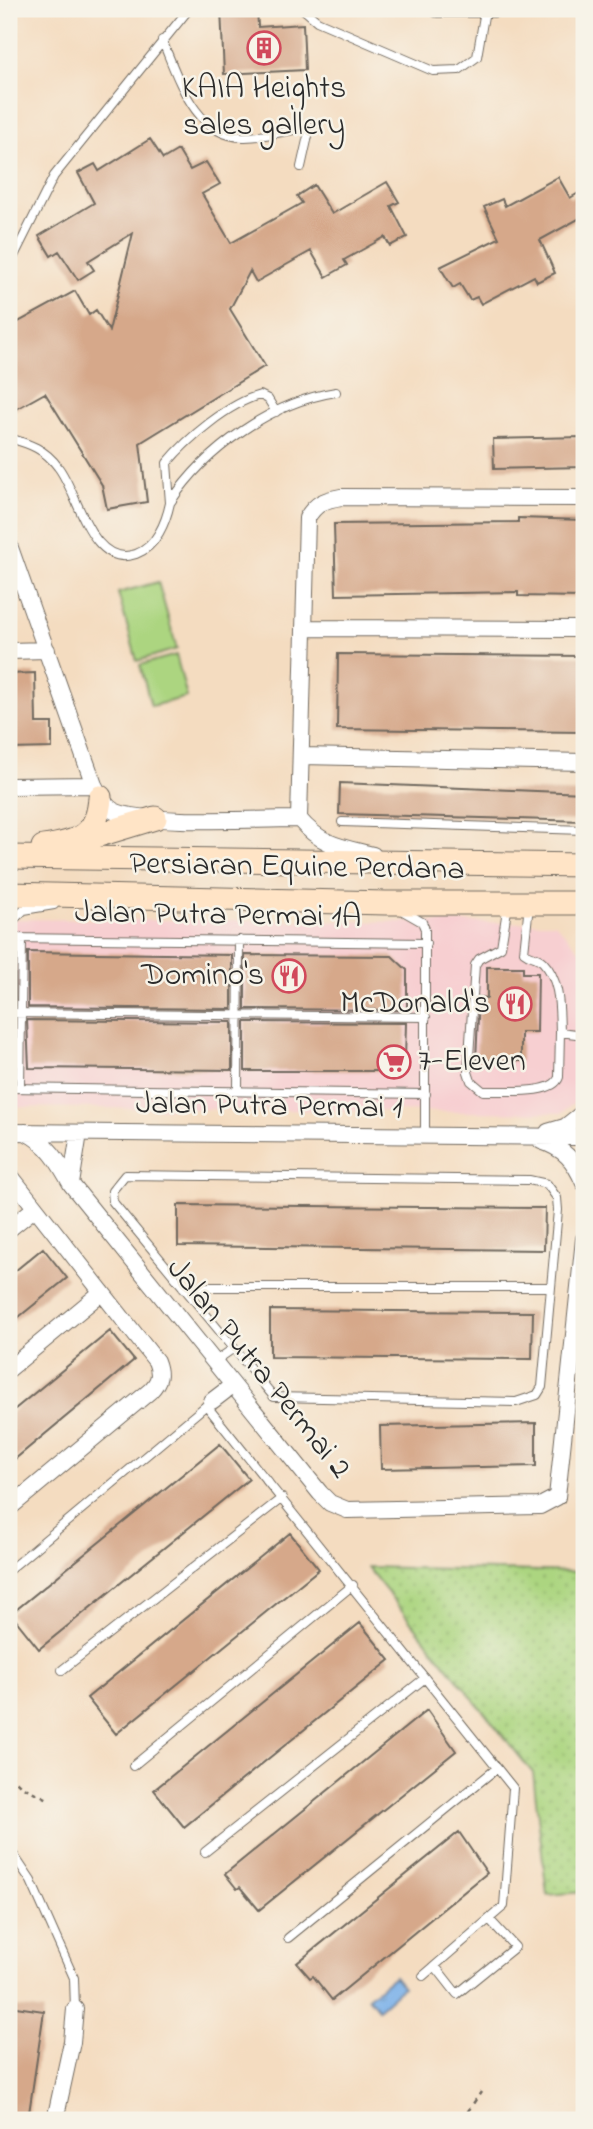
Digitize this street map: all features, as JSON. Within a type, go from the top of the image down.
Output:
[{"type":"street","points":[[437,9],[489,9]]},
{"type":"street","points":[[400,864],[329,845],[310,832],[299,819],[307,518],[323,500],[341,497],[584,498]]},
{"type":"street","points":[[9,545],[97,791],[99,815],[89,831],[73,843]]},
{"type":"street","points":[[306,628],[584,629]]},
{"type":"street","points":[[9,651],[47,650]]},
{"type":"street","points":[[302,756],[584,762]]},
{"type":"street","points":[[9,786],[97,791]]},
{"type":"street","points":[[97,791],[110,809],[125,816],[299,819]]},
{"type":"street","points":[[9,855],[73,843],[155,818]]},
{"type":"street","name":"Persiaran Equine Perdana","points":[[9,855],[449,865],[584,865]]},
{"type":"street","points":[[449,865],[500,877],[584,880]]},
{"type":"street","name":"Persiaran Equine Perdana","points":[[9,894],[584,903]]},
{"type":"street","points":[[527,902],[578,915],[584,921]]},
{"type":"street","name":"Jalan Putra Permai 1","points":[[528,1137],[565,1128],[584,1112]]},
{"type":"street","name":"Jalan Putra Permai 1","points":[[17,1132],[584,1137]]},
{"type":"street","name":"Jalan Putra Permai 2","points":[[17,1132],[45,1144],[71,1184],[320,1493],[330,1503],[347,1510],[531,1506],[549,1503],[557,1497],[577,1396],[584,1248]]},
{"type":"street","points":[[71,1184],[79,1133]]},
{"type":"street","name":"Jalan Putra Permai 1","points":[[528,1137],[560,1147],[575,1162],[584,1183]]},
{"type":"street","points":[[9,1174],[156,1361],[160,1371],[159,1382],[9,1508]]},
{"type":"street","points":[[9,1229],[35,1208]]},
{"type":"street","points":[[9,1369],[102,1292]]},
{"type":"street","points":[[209,1403],[233,1385]]},
{"type":"street","points":[[55,2120],[72,2042],[75,2009]]},
{"type":"lane","points":[[9,265],[54,176],[189,9]]},
{"type":"lane","points":[[303,9],[317,20],[433,71],[458,70],[477,57],[489,9]]},
{"type":"lane","points":[[162,40],[194,109],[210,125],[227,135],[245,138],[310,127],[301,167]]},
{"type":"lane","points":[[9,438],[40,447],[57,465],[70,483],[89,529],[104,550],[116,555],[133,555],[145,549],[166,519],[170,503],[185,479],[210,457],[276,412],[312,396],[336,392]]},
{"type":"lane","points":[[170,503],[167,463],[198,433],[251,398],[260,395],[268,399],[276,412]]},
{"type":"lane","points":[[342,822],[584,830]]},
{"type":"lane","points":[[9,924],[24,910],[80,896]]},
{"type":"lane","name":"Jalan Putra Permai 1A","points":[[386,902],[422,922],[426,943],[425,1136]]},
{"type":"lane","points":[[527,902],[524,952],[544,963],[558,987],[559,1077],[552,1087],[547,1089],[483,1091],[471,1081],[468,1072],[475,965],[479,959],[501,947],[527,902]]},
{"type":"lane","name":"Jalan Putra Permai 1A","points":[[9,938],[426,943]]},
{"type":"lane","points":[[20,1088],[22,939]]},
{"type":"lane","points":[[238,1091],[239,940]]},
{"type":"lane","points":[[9,1013],[426,1017]]},
{"type":"lane","points":[[560,1032],[584,1035]]},
{"type":"lane","points":[[9,1088],[426,1094]]},
{"type":"lane","points":[[125,1175],[541,1181],[547,1184],[557,1198],[544,1377],[537,1395],[527,1401],[282,1400],[274,1397],[183,1287],[113,1202],[112,1191],[125,1175]]},
{"type":"lane","points":[[183,1287],[551,1287]]},
{"type":"lane","points":[[214,1362],[234,1348]]},
{"type":"lane","points":[[9,1570],[209,1403],[513,1788],[504,1906],[424,1976]]},
{"type":"lane","points":[[62,1670],[282,1498]]},
{"type":"lane","points":[[133,1766],[353,1585]]},
{"type":"lane","points":[[205,1852],[425,1678]]},
{"type":"lane","points":[[288,1938],[497,1768]]},
{"type":"lane","points":[[9,1848],[31,1881],[74,1978],[75,2009]]},
{"type":"lane","points":[[435,1966],[457,1994],[515,1947],[490,1920]]},
{"type":"path","points":[[9,1774],[21,1786],[48,1799]]},
{"type":"path","points":[[463,2120],[481,2092]]},
{"type":"shaded area","points":[[9,919],[555,923],[584,955],[584,995],[575,1102],[562,1113],[9,1107]]},
{"type":"green space","points":[[158,582],[177,649],[137,661],[118,593]]},
{"type":"green space","points":[[176,655],[187,697],[151,706],[140,665]]},
{"type":"green space","points":[[367,1567],[584,1572],[584,1892],[547,1895],[533,1773]]},
{"type":"water","points":[[394,1976],[403,1987],[378,2009],[368,1997]]},
{"type":"building","name":"KAIA Heights sales gallery","points":[[221,9],[257,9],[258,27],[303,24],[305,70],[224,74]]},
{"type":"building","points":[[150,139],[163,159],[178,150],[190,170],[206,162],[220,184],[202,194],[231,243],[302,203],[297,196],[314,185],[332,214],[387,182],[399,202],[391,206],[407,237],[390,246],[385,237],[344,260],[347,265],[326,277],[311,251],[256,282],[250,271],[230,309],[265,366],[140,443],[147,502],[107,509],[102,485],[45,393],[9,413],[9,327],[75,291],[89,315],[96,310],[109,331],[133,233],[88,261],[94,270],[78,280],[59,251],[51,256],[39,236],[94,203],[78,173],[95,164],[99,171]]},
{"type":"building","points":[[558,177],[570,198],[584,190],[584,216],[540,240],[555,273],[537,282],[534,276],[481,304],[477,297],[470,300],[460,284],[453,288],[440,267],[499,238],[484,207],[502,199],[505,206]]},
{"type":"building","points":[[584,437],[584,467],[494,469],[493,439]]},
{"type":"building","points":[[518,518],[584,520],[584,597],[518,596],[518,592],[336,595],[334,524],[518,522]]},
{"type":"building","points":[[338,654],[584,656],[584,732],[337,729]]},
{"type":"building","points":[[35,673],[36,723],[52,723],[52,748],[9,749],[9,674]]},
{"type":"building","points":[[340,783],[584,793],[584,821],[339,814]]},
{"type":"building","points":[[9,952],[15,952],[15,1006],[9,1006]]},
{"type":"building","points":[[28,952],[232,955],[232,1009],[28,1007]]},
{"type":"building","points":[[245,955],[392,956],[407,970],[407,1010],[245,1009]]},
{"type":"building","points":[[487,967],[523,967],[523,973],[538,973],[537,1032],[521,1032],[521,1061],[476,1060],[479,997],[487,998]]},
{"type":"building","points":[[9,1020],[14,1020],[14,1067],[9,1067]]},
{"type":"building","points":[[27,1020],[232,1022],[232,1070],[29,1068]]},
{"type":"building","points":[[245,1022],[406,1023],[405,1060],[396,1071],[245,1071]]},
{"type":"building","points":[[178,1205],[545,1208],[544,1250],[178,1246]]},
{"type":"building","points":[[43,1248],[67,1278],[9,1325],[9,1276]]},
{"type":"building","points":[[270,1310],[533,1312],[532,1359],[270,1357]]},
{"type":"building","points":[[110,1331],[134,1360],[9,1464],[9,1414]]},
{"type":"building","points":[[536,1423],[536,1466],[381,1469],[380,1426]]},
{"type":"building","points":[[220,1444],[249,1479],[39,1649],[11,1614]]},
{"type":"building","points":[[290,1533],[319,1569],[116,1734],[87,1698]]},
{"type":"building","points":[[360,1623],[390,1660],[184,1827],[154,1790]]},
{"type":"building","points":[[427,1710],[456,1751],[259,1910],[225,1874]]},
{"type":"building","points":[[459,1832],[487,1873],[332,2000],[313,1976],[310,1978],[297,1963]]},
{"type":"building","points":[[9,2006],[44,2011],[28,2120],[9,2120]]},
{"type":"place","name":"KAIA Heights sales gallery","points":[[264,48]]},
{"type":"place","name":"Domino's","points":[[289,976]]},
{"type":"place","name":"McDonald's","points":[[515,1004]]},
{"type":"place","name":"7-Eleven","points":[[394,1062]]}]
